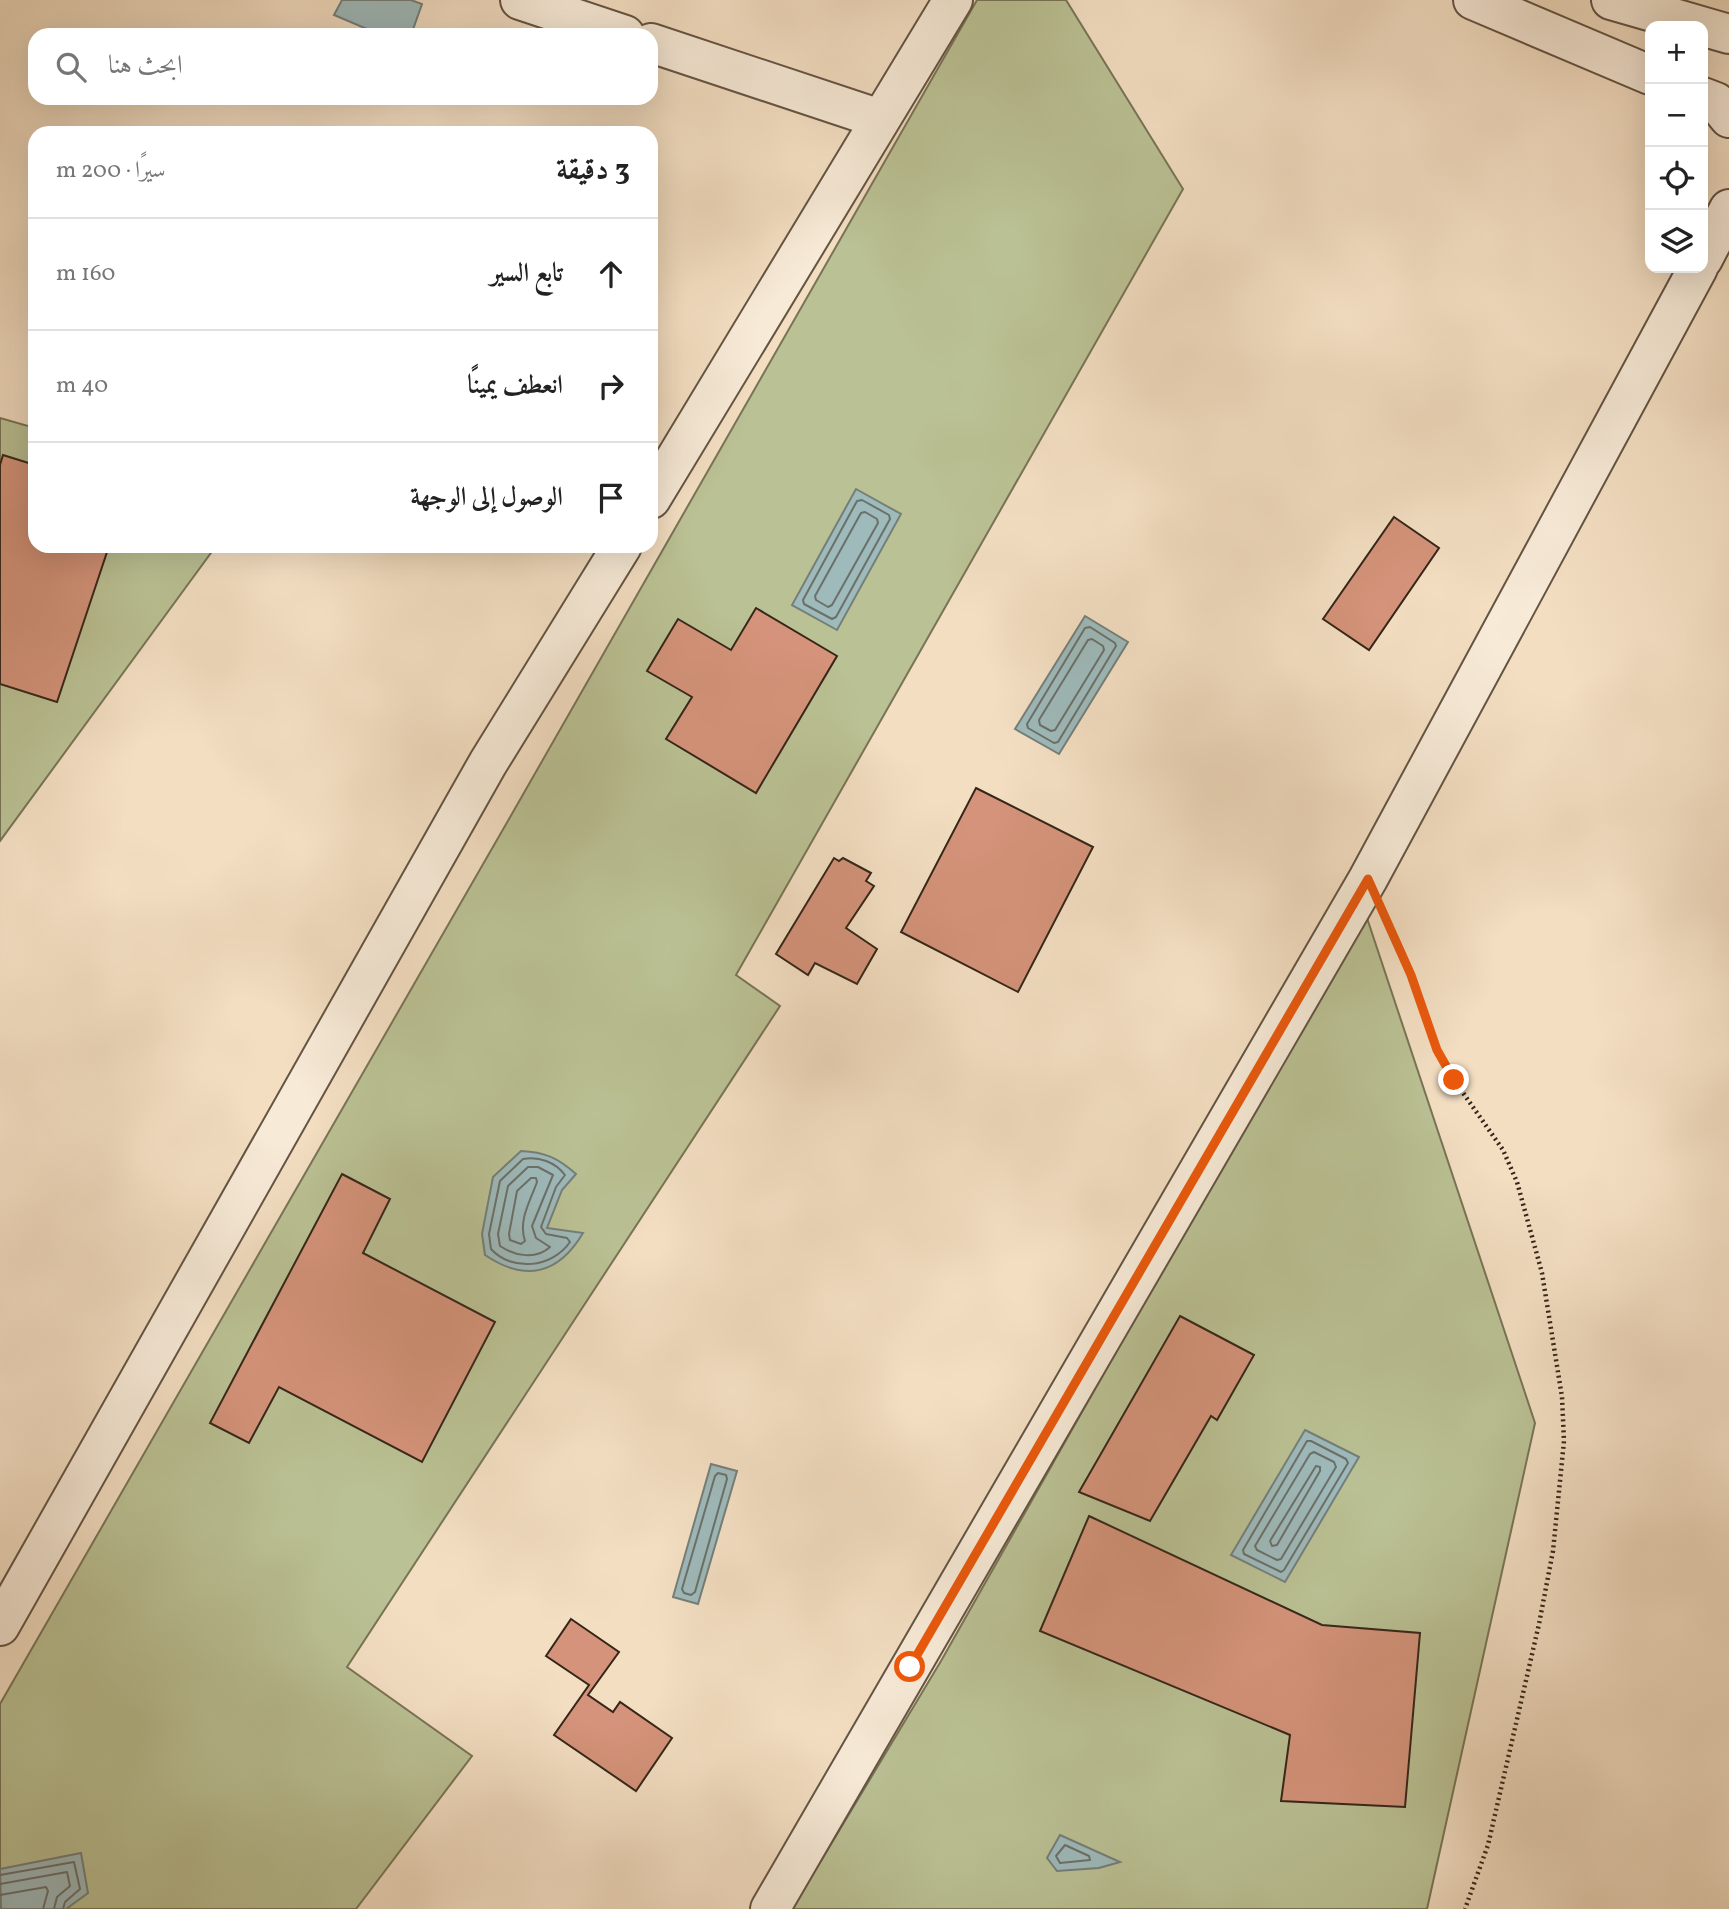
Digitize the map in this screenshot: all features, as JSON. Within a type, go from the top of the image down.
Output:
[{"type":"street","points":[[520,0],[604,28]]},
{"type":"street","points":[[658,487],[953,0]]},
{"type":"street","points":[[1473,0],[1645,73]]},
{"type":"street","points":[[1611,0],[1729,34]]},
{"type":"street","points":[[658,45],[880,119]]},
{"type":"street","points":[[1708,99],[1716,102],[1729,118]]},
{"type":"street","points":[[1708,249],[1729,209]]},
{"type":"street","points":[[769,1909],[1368,879],[1695,273]]},
{"type":"street","points":[[0,1626],[488,763],[618,553]]},
{"type":"path","points":[[1368,879],[1411,975],[1437,1050],[1454,1080],[1503,1150],[1517,1182],[1542,1273],[1562,1397],[1564,1441],[1553,1550],[1539,1624],[1488,1845],[1465,1909]]},
{"type":"green space","points":[[977,0],[1066,0],[1183,189],[736,975],[780,1006],[347,1667],[472,1756],[356,1909],[0,1909],[0,1704]]},
{"type":"green space","points":[[0,418],[28,426],[28,553],[211,553],[0,841]]},
{"type":"green space","points":[[1365,912],[1535,1423],[1427,1909],[792,1909],[941,1661]]},
{"type":"water","points":[[342,0],[411,0],[422,4],[413,28],[365,28],[334,15]]},
{"type":"water","points":[[856,489],[901,514],[837,630],[792,605]]},
{"type":"water","points":[[1085,616],[1128,642],[1059,754],[1015,729]]},
{"type":"water","points":[[521,1151],[551,1157],[576,1174],[562,1190],[547,1228],[583,1233],[563,1258],[540,1270],[514,1269],[485,1255],[482,1234],[493,1177]]},
{"type":"water","points":[[1305,1430],[1359,1457],[1285,1582],[1231,1555]]},
{"type":"water","points":[[711,1464],[737,1471],[698,1604],[673,1597]]},
{"type":"water","points":[[1060,1835],[1120,1862],[1099,1868],[1057,1871],[1047,1858]]},
{"type":"water","points":[[81,1853],[88,1893],[66,1909],[1,1909],[0,1869]]},
{"type":"building","points":[[3,455],[28,463],[28,553],[107,553],[57,702],[0,684],[0,465]]},
{"type":"building","points":[[1394,517],[1439,548],[1369,650],[1323,619]]},
{"type":"building","points":[[756,608],[837,656],[756,793],[666,739],[692,697],[647,671],[678,619],[731,650]]},
{"type":"building","points":[[976,788],[1093,847],[1018,992],[901,932]]},
{"type":"building","points":[[834,858],[839,861],[843,858],[871,873],[866,881],[874,886],[846,928],[877,949],[857,984],[815,963],[808,975],[776,954]]},
{"type":"building","points":[[342,1174],[390,1199],[363,1253],[495,1322],[422,1462],[279,1387],[249,1443],[210,1423]]},
{"type":"building","points":[[1180,1316],[1254,1355],[1217,1420],[1211,1416],[1150,1521],[1079,1492]]},
{"type":"building","points":[[1089,1516],[1322,1625],[1420,1633],[1405,1807],[1281,1801],[1290,1735],[1040,1631]]},
{"type":"building","points":[[571,1619],[619,1652],[588,1695],[613,1712],[620,1702],[672,1738],[636,1791],[554,1735],[589,1685],[546,1656]]},
{"type":"route","points":[[910,1667],[1368,879],[1411,975],[1437,1050],[1454,1080]]}]
